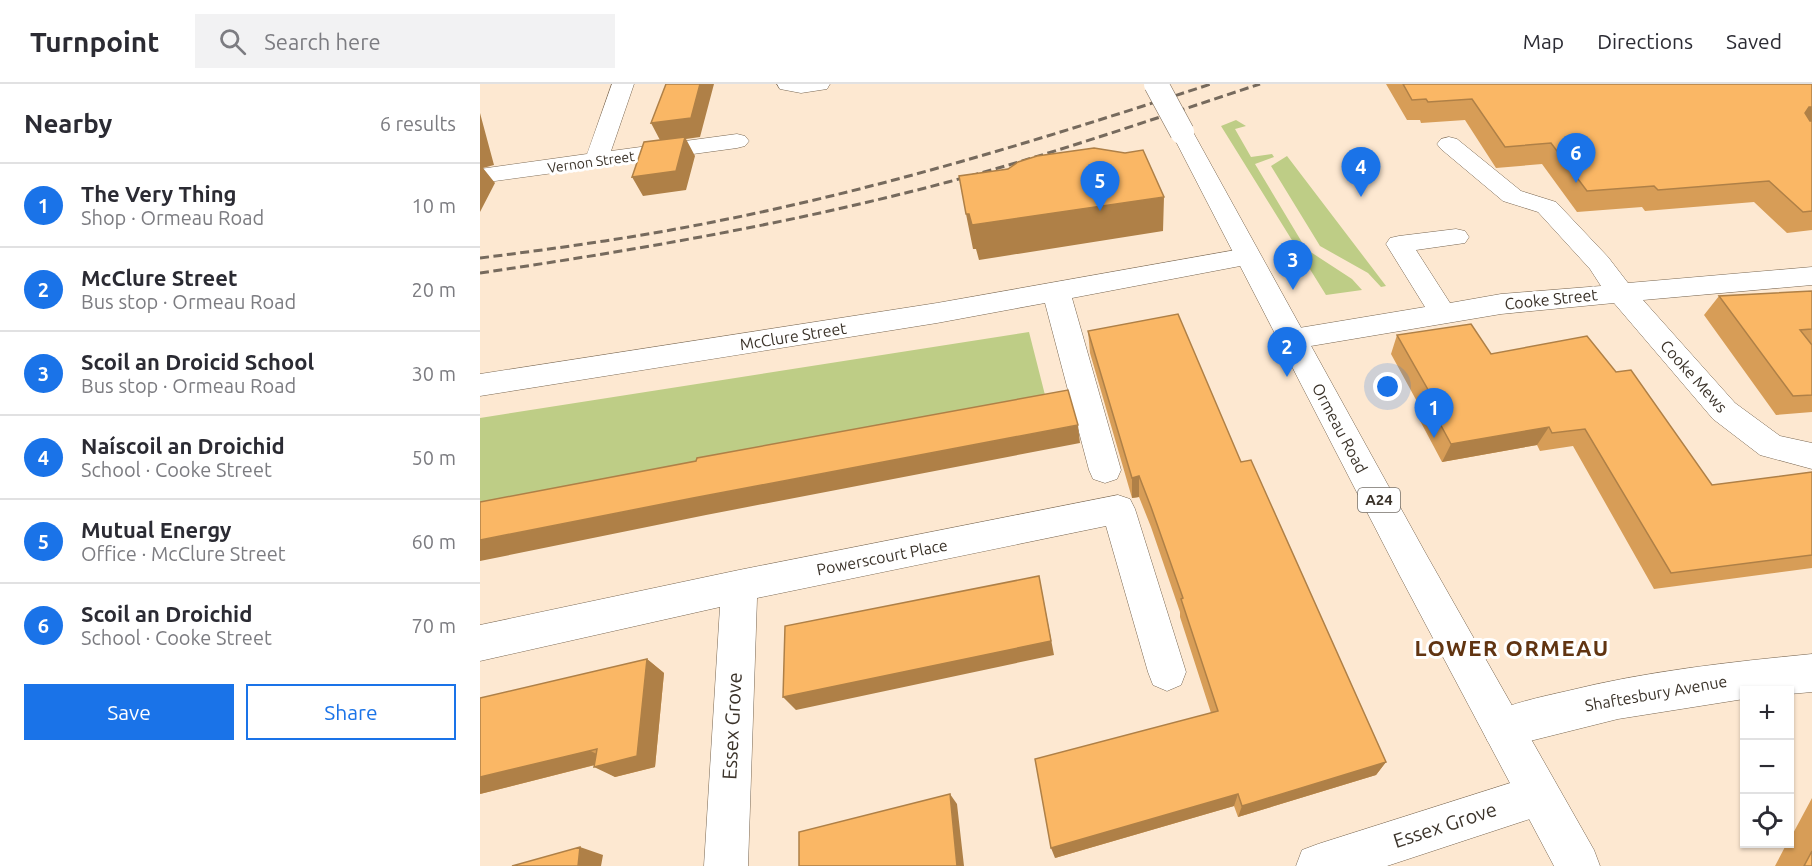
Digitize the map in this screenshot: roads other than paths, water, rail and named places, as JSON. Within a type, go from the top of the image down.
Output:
[{"type":"street","points":[[596,162],[623,84]]},
{"type":"street","points":[[788,85],[819,84]]},
{"type":"street","name":"Ormeau Road","points":[[1156,84],[1247,257],[1578,866]]},
{"type":"street","name":"Vernon Street","points":[[480,176],[737,141]]},
{"type":"street","name":"Cooke Mews","points":[[1449,144],[1512,196],[1547,207],[1599,263],[1620,292],[1724,411],[1771,446],[1812,456]]},
{"type":"street","points":[[1442,312],[1399,244],[1456,237]]},
{"type":"street","name":"McClure Street","points":[[480,385],[938,313],[1247,257]]},
{"type":"street","name":"Cooke Street","points":[[1293,339],[1442,312],[1501,304],[1812,276]]},
{"type":"street","points":[[1056,291],[1105,470]]},
{"type":"street","name":"Powerscourt Place","points":[[480,643],[738,585],[1118,509],[1167,672]]},
{"type":"street","name":"Essex Grove","points":[[726,866],[738,585]]},
{"type":"street","name":"Shaftesbury Avenue","points":[[1502,728],[1558,711],[1611,699],[1705,683],[1812,673]]},
{"type":"street","name":"Essex Grove","points":[[1318,866],[1539,795]]},
{"type":"railway","points":[[480,258],[659,232],[780,208],[966,160],[1211,84]]},
{"type":"railway","points":[[480,273],[715,234],[890,197],[1026,160],[1260,84]]},
{"type":"place","name":"Scoil an Droichid","points":[[1576,183]]},
{"type":"place","name":"Naíscoil an Droichid","points":[[1361,197]]},
{"type":"place","name":"Mutual Energy","points":[[1100,211]]},
{"type":"place","name":"Scoil an Droicid School","points":[[1293,290]]},
{"type":"place","name":"McClure Street","points":[[1287,377]]},
{"type":"place","name":"The Very Thing","points":[[1434,438]]},
{"type":"district","name":"LOWER ORMEAU","points":[[1512,648]]}]
